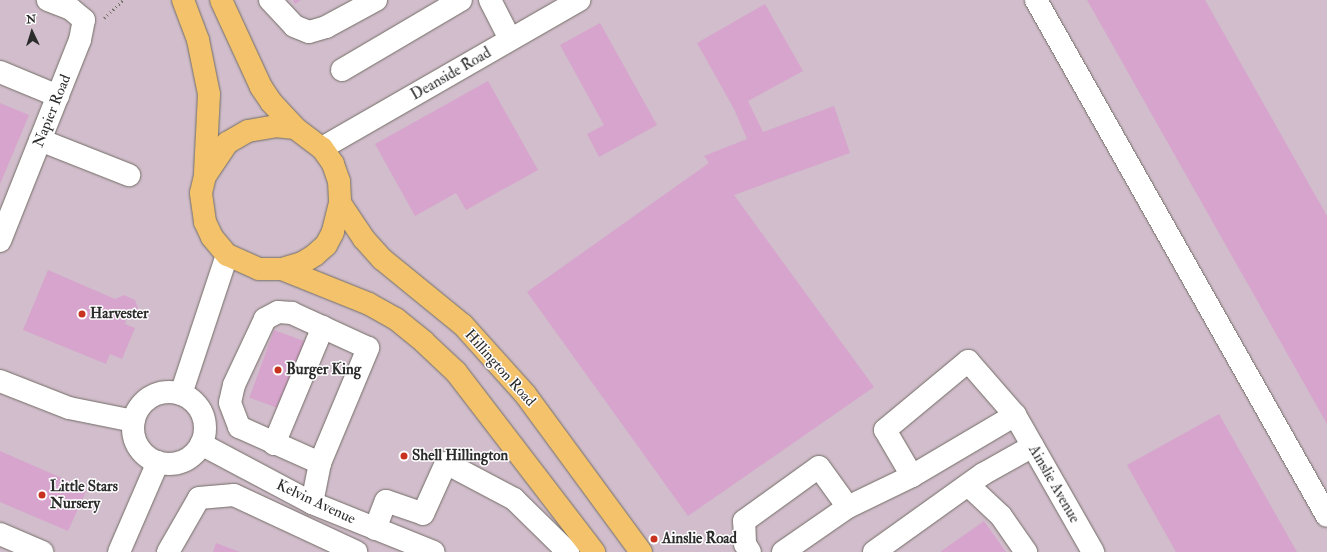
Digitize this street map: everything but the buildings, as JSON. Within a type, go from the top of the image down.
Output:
[{"type":"main road","points":[[183,0],[198,40],[209,94],[205,176],[201,193],[205,222],[212,237],[227,255],[259,269],[282,269],[302,263],[326,245],[338,218],[340,203],[339,181],[333,164],[322,148],[295,128],[271,102],[261,87],[222,0]]},
{"type":"main road","points":[[205,176],[216,156],[237,135],[260,127],[295,128]]},
{"type":"main road","name":"Hillington Road","points":[[340,203],[364,239],[382,259],[462,325],[525,394],[641,552]]},
{"type":"main road","points":[[282,269],[369,304],[396,319],[424,342],[456,372],[594,552]]},
{"type":"street","name":"Napier Road","points":[[0,241],[80,40],[84,20],[71,10],[48,0]]},
{"type":"street","points":[[270,0],[294,26],[309,32],[326,27],[376,0]]},
{"type":"street","points":[[342,70],[461,0]]},
{"type":"street","points":[[490,0],[510,39]]},
{"type":"street","name":"Deanside Road","points":[[322,148],[579,0]]},
{"type":"street","points":[[1036,0],[1327,516]]},
{"type":"street","points":[[0,72],[58,96]]},
{"type":"street","points":[[40,140],[130,175]]},
{"type":"street","points":[[181,394],[227,255]]},
{"type":"street","points":[[312,503],[320,463],[368,348],[292,313],[278,312],[265,319],[234,385],[230,403],[240,427],[274,444],[320,463]]},
{"type":"street","points":[[274,444],[324,327]]},
{"type":"street","name":"Ainslie Avenue","points":[[912,476],[885,430],[968,361],[1015,415],[1093,552]]},
{"type":"street","points":[[0,381],[69,408],[134,421]]},
{"type":"street","points":[[171,392],[181,394],[189,398],[201,411],[205,428],[201,444],[194,454],[184,461],[171,464],[158,462],[149,458],[137,443],[134,421],[137,411],[151,397],[171,392]]},
{"type":"street","points":[[783,552],[848,507],[912,476],[1015,415]]},
{"type":"street","name":"Kelvin Avenue","points":[[201,444],[312,503],[375,530],[433,552]]},
{"type":"street","points":[[874,552],[968,485],[1033,446]]},
{"type":"street","points":[[119,552],[158,462]]},
{"type":"street","points":[[375,530],[386,501],[422,514],[446,463],[514,499],[568,552]]},
{"type":"street","points":[[750,552],[745,544],[744,521],[819,467],[848,507]]},
{"type":"street","points":[[968,485],[1001,516],[1026,552]]},
{"type":"street","points":[[168,552],[199,498],[234,495],[356,552]]},
{"type":"street","points":[[0,534],[38,551]]},
{"type":"shaded area","points":[[0,0],[1327,0],[1327,552],[0,552]]},
{"type":"place","name":"Harvester","points":[[82,314]]},
{"type":"place","name":"Burger King","points":[[278,370]]},
{"type":"place","name":"Shell Hillington","points":[[404,456]]},
{"type":"place","name":"Little Stars Nursery","points":[[42,495]]},
{"type":"place","name":"Ainslie Road","points":[[654,539]]}]
